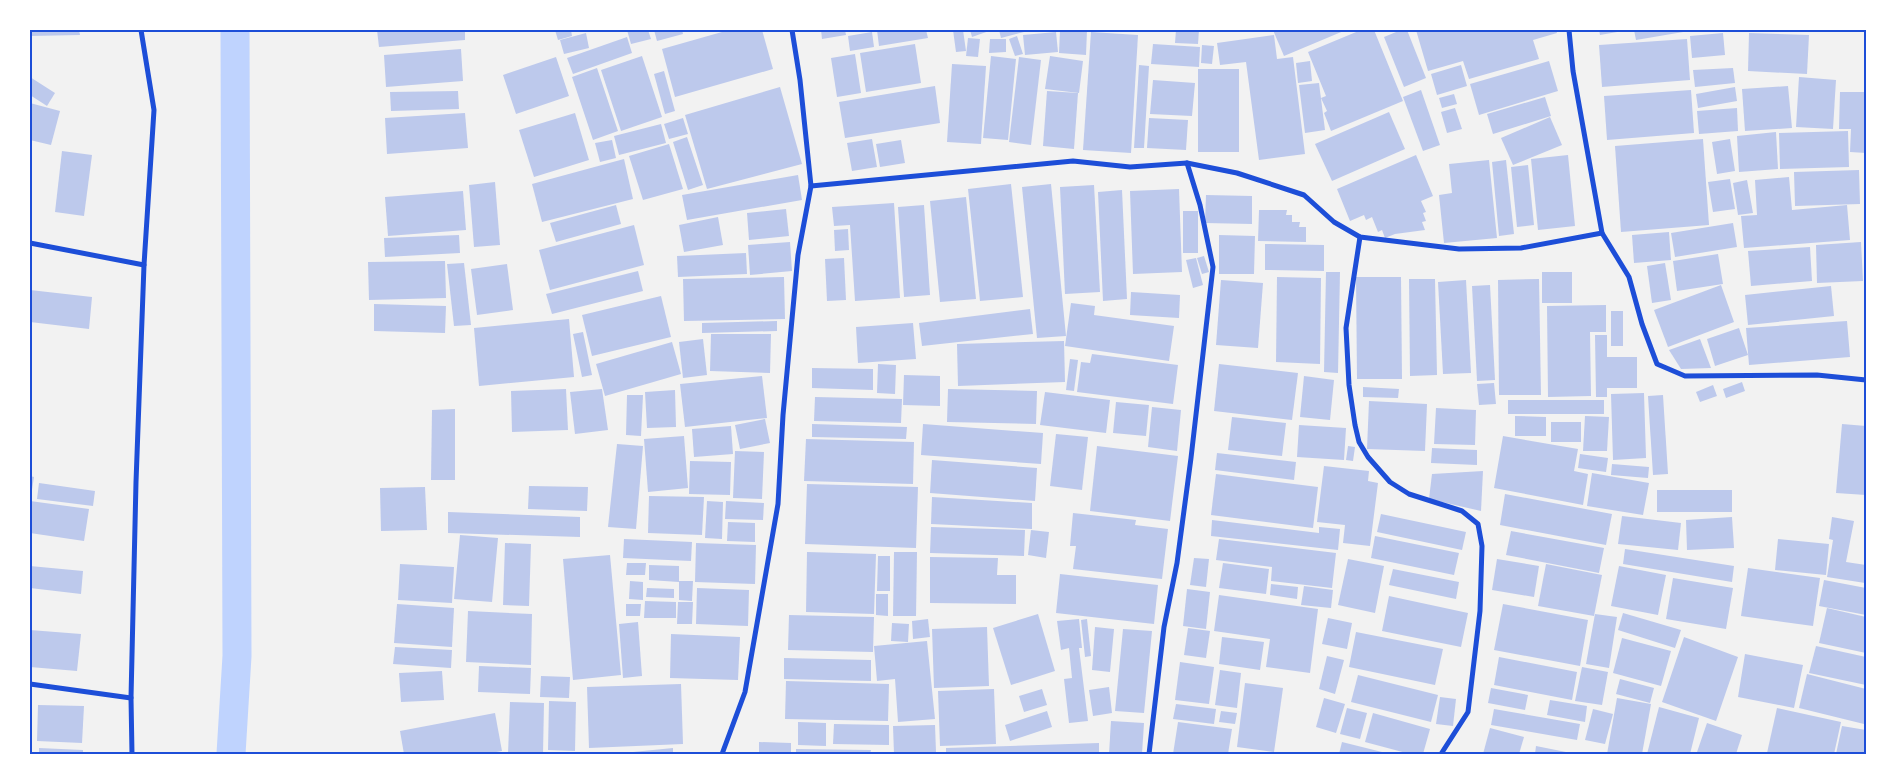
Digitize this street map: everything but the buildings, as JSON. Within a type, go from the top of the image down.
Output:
[{"type":"street","points":[[132,754],[131,698],[136,482],[144,265],[154,110],[141,30]]},
{"type":"street","points":[[722,754],[745,692],[778,504],[783,415],[798,255],[811,186],[800,80],[792,30]]},
{"type":"street","points":[[1569,30],[1573,71],[1602,233],[1629,278],[1642,324],[1658,364],[1685,376],[1817,375],[1866,380]]},
{"type":"street","points":[[811,186],[1073,161],[1130,167],[1187,164],[1237,173],[1304,195],[1334,222],[1360,237],[1468,249],[1521,248],[1602,233]]},
{"type":"street","points":[[1149,754],[1164,627],[1176,563],[1191,458],[1214,268],[1200,205],[1187,164]]},
{"type":"street","points":[[1360,237],[1346,328],[1349,385],[1359,442],[1368,457],[1390,482],[1409,494],[1462,512],[1478,524],[1482,546],[1480,611],[1468,712],[1441,754]]},
{"type":"street","points":[[30,243],[144,265]]},
{"type":"street","points":[[30,684],[131,698]]},
{"type":"waterway","points":[[231,754],[237,656],[235,30]]}]
